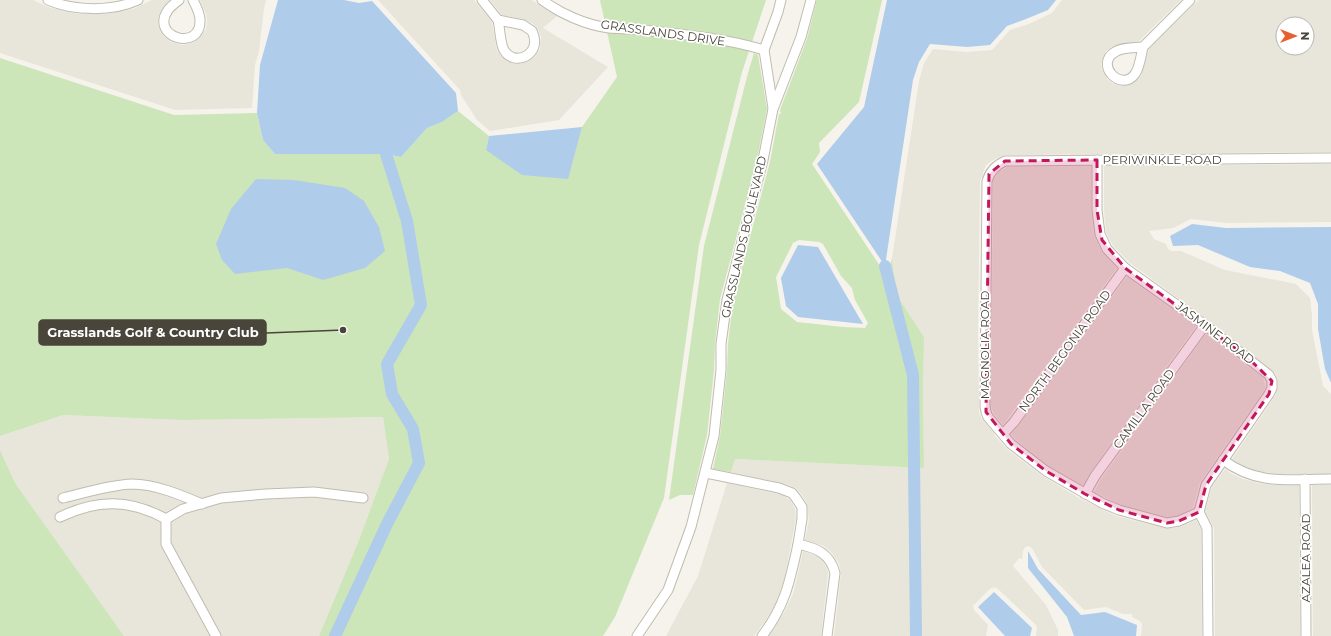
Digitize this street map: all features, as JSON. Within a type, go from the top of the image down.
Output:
[{"type":"street","points":[[48,0],[78,8],[105,9],[130,4],[138,0]]},
{"type":"street","points":[[179,0],[167,12],[164,17],[164,23],[170,34],[180,39],[186,39],[192,36],[199,28],[200,16],[193,0]]},
{"type":"street","points":[[482,0],[498,20],[502,44],[507,53],[511,56],[522,58],[531,52],[534,48],[535,37],[528,28],[523,25],[498,20]]},
{"type":"street","name":"GRASSLANDS DRIVE","points":[[542,0],[552,7],[576,19],[608,28],[653,31],[708,39],[764,50]]},
{"type":"street","name":"GRASSLANDS BOULEVARD","points":[[773,109],[764,50],[781,0]]},
{"type":"street","name":"GRASSLANDS BOULEVARD","points":[[637,636],[668,590],[692,527],[714,436],[721,370],[721,344],[727,300],[763,160],[773,109],[800,37],[811,0]]},
{"type":"street","points":[[1143,47],[1190,0]]},
{"type":"street","name":"PERIWINKLE ROAD","points":[[995,166],[1006,161],[1331,158]]},
{"type":"street","name":"JASMINE ROAD","points":[[1097,160],[1097,210],[1100,234],[1107,250],[1125,268],[1205,325],[1269,375],[1272,380],[1272,388],[1269,394],[1206,485],[1199,512]]},
{"type":"street","name":"MAGNOLIA ROAD","points":[[995,166],[989,174],[987,181],[985,406],[988,417],[1011,444],[1046,471],[1085,494],[1119,510],[1167,523],[1179,521],[1199,512]]},
{"type":"street","name":"NORTH BEGONIA ROAD","points":[[1003,434],[1014,422],[1125,268]]},
{"type":"street","name":"CAMILLA ROAD","points":[[1085,494],[1095,476],[1205,325]]},
{"type":"street","points":[[1223,460],[1235,469],[1260,478],[1274,480],[1331,479]]},
{"type":"street","points":[[706,473],[779,488],[792,493],[802,507],[802,519],[798,544],[786,592],[780,609],[762,636]]},
{"type":"street","name":"AZALEA ROAD","points":[[1306,479],[1306,636]]},
{"type":"street","points":[[63,498],[112,486],[134,484],[164,490],[202,504]]},
{"type":"street","points":[[166,519],[183,509],[221,498],[314,492],[363,498]]},
{"type":"street","points":[[60,517],[70,512],[91,506],[113,504],[135,506],[166,519]]},
{"type":"street","points":[[1199,512],[1207,528],[1208,636]]},
{"type":"street","points":[[166,519],[166,544],[216,636]]},
{"type":"street","points":[[798,544],[810,546],[821,551],[827,556],[833,566],[834,573],[827,636]]},
{"type":"highlighted area","points":[[1097,160],[1097,210],[1102,240],[1125,268],[1246,356],[1272,381],[1269,394],[1206,485],[1199,512],[1179,521],[1167,523],[1119,510],[1085,494],[1046,471],[1011,444],[986,412],[989,174],[1005,161]]},
{"type":"shaded area","points":[[0,0],[33,0],[48,7],[78,14],[106,14],[133,9],[152,0],[170,0],[162,8],[158,17],[158,25],[164,37],[171,42],[181,45],[194,42],[206,29],[206,14],[200,0],[266,0],[259,51],[255,65],[252,108],[175,110],[0,53]]},
{"type":"shaded area","points":[[378,0],[474,0],[492,22],[497,50],[501,56],[507,61],[522,64],[535,57],[540,49],[541,36],[537,28],[526,20],[502,15],[490,0],[532,0],[557,16],[543,28],[608,67],[559,120],[490,131],[477,120],[461,95],[460,90]]},
{"type":"shaded area","points":[[1062,0],[1181,0],[1139,41],[1114,46],[1106,51],[1101,64],[1102,70],[1108,80],[1121,86],[1128,85],[1136,81],[1141,76],[1149,49],[1199,0],[1331,0],[1331,152],[1005,155],[986,165],[980,181],[978,332],[979,413],[995,434],[994,435],[1007,449],[1041,475],[1077,497],[1116,516],[1165,528],[1182,526],[1196,520],[1201,529],[1202,636],[1141,636],[1142,624],[1140,621],[1132,617],[1132,614],[1123,614],[1106,607],[1084,610],[1042,567],[1032,548],[1028,546],[1025,547],[1023,551],[1022,559],[1019,558],[1013,566],[1046,605],[1058,630],[1058,636],[1036,636],[1036,625],[995,587],[990,589],[973,606],[974,610],[988,625],[986,636],[834,636],[841,574],[839,563],[831,552],[824,546],[805,540],[809,520],[807,504],[802,495],[797,489],[789,485],[731,472],[735,459],[924,468],[924,337],[896,294],[892,258],[919,81],[924,63],[933,49],[966,52],[992,50],[1010,30],[1029,24],[1052,13]]},
{"type":"shaded area","points":[[1331,164],[1331,222],[1227,223],[1191,219],[1173,228],[1149,231],[1154,239],[1166,244],[1168,249],[1171,251],[1181,251],[1225,270],[1296,284],[1310,298],[1312,330],[1323,386],[1331,394],[1331,474],[1275,474],[1261,472],[1239,464],[1232,459],[1275,396],[1278,387],[1278,380],[1275,373],[1213,324],[1130,263],[1113,246],[1106,232],[1104,210],[1104,166]]},
{"type":"shaded area","points":[[1091,166],[1091,210],[1094,235],[1102,252],[1117,268],[1003,425],[994,414],[991,406],[993,181],[998,172],[1007,167]]},
{"type":"shaded area","points":[[1127,276],[1196,326],[1090,473],[1083,486],[1049,467],[1016,440],[1011,434]]},
{"type":"shaded area","points":[[1206,334],[1263,378],[1266,387],[1200,482],[1193,508],[1177,516],[1167,517],[1121,505],[1094,492],[1101,479]]},
{"type":"shaded area","points":[[63,415],[182,420],[383,417],[389,459],[359,540],[319,636],[124,636],[15,483],[0,450],[0,436]]},
{"type":"shaded area","points":[[1225,469],[1243,479],[1258,483],[1274,485],[1299,485],[1300,636],[1215,636],[1214,528],[1205,511],[1212,487]]},
{"type":"shaded area","points":[[727,483],[783,495],[791,501],[795,509],[796,518],[785,576],[780,591],[774,606],[754,636],[666,636],[698,576]]},
{"type":"shaded area","points":[[1312,485],[1331,485],[1331,636],[1313,636]]},
{"type":"shaded area","points":[[803,551],[817,556],[827,568],[828,573],[821,636],[769,636],[785,611],[793,594]]},
{"type":"green space","points":[[600,0],[766,0],[742,72],[699,245],[664,498],[615,617],[603,636],[319,636],[359,540],[389,459],[383,417],[182,420],[63,415],[0,436],[0,58],[174,115],[257,113],[263,140],[275,154],[386,154],[401,157],[427,128],[442,122],[458,111],[489,136],[486,150],[567,179],[582,127],[617,77]]},
{"type":"green space","points":[[817,0],[882,0],[859,102],[819,143],[820,152],[812,164],[882,269],[886,271],[889,269],[892,258],[896,294],[924,337],[924,468],[735,459],[731,472],[713,469],[720,436],[733,301],[770,162],[779,114],[781,114],[780,110],[807,39]],"holes":[[[799,240],[819,242],[823,244],[841,276],[852,288],[855,300],[868,323],[865,328],[797,322],[781,309],[776,277],[793,243]]]},
{"type":"green space","points":[[754,53],[758,55],[767,109],[757,159],[720,299],[707,435],[693,495],[680,495],[669,500],[704,246]]},
{"type":"green space","points":[[0,450],[15,483],[124,636],[0,636]]},
{"type":"water","points":[[278,0],[344,0],[359,3],[372,1],[456,93],[458,111],[442,122],[427,128],[401,157],[386,154],[275,154],[263,140],[257,113],[260,65]]},
{"type":"water","points":[[887,0],[1056,0],[1048,10],[1007,26],[990,45],[967,47],[930,44],[919,62],[913,80],[885,266],[817,164],[864,107]]},
{"type":"water","points":[[582,127],[568,179],[522,175],[486,150],[489,136]]},
{"type":"water","points":[[256,179],[294,180],[345,188],[364,201],[379,227],[385,251],[365,268],[323,280],[287,268],[235,274],[222,260],[216,244],[231,209]]},
{"type":"water","points":[[1192,224],[1226,228],[1331,227],[1331,383],[1325,369],[1318,329],[1318,304],[1310,283],[1280,271],[1250,267],[1198,245],[1173,246],[1170,236]]},
{"type":"water","points":[[798,245],[818,247],[863,324],[798,317],[786,306],[781,278]]},
{"type":"water","points":[[1028,551],[1038,569],[1081,615],[1105,612],[1137,625],[1136,636],[1074,636],[1067,617],[1028,568]]},
{"type":"water","points":[[994,592],[1032,628],[1030,636],[1005,636],[978,607]]},
{"type":"waterway","points":[[335,636],[387,524],[419,463],[413,429],[392,394],[387,364],[421,305],[407,221],[386,154]]},
{"type":"waterway","points":[[885,266],[913,375],[916,636]]},
{"type":"place","name":"Grasslands Golf & Country Club","points":[[343,330]]}]
